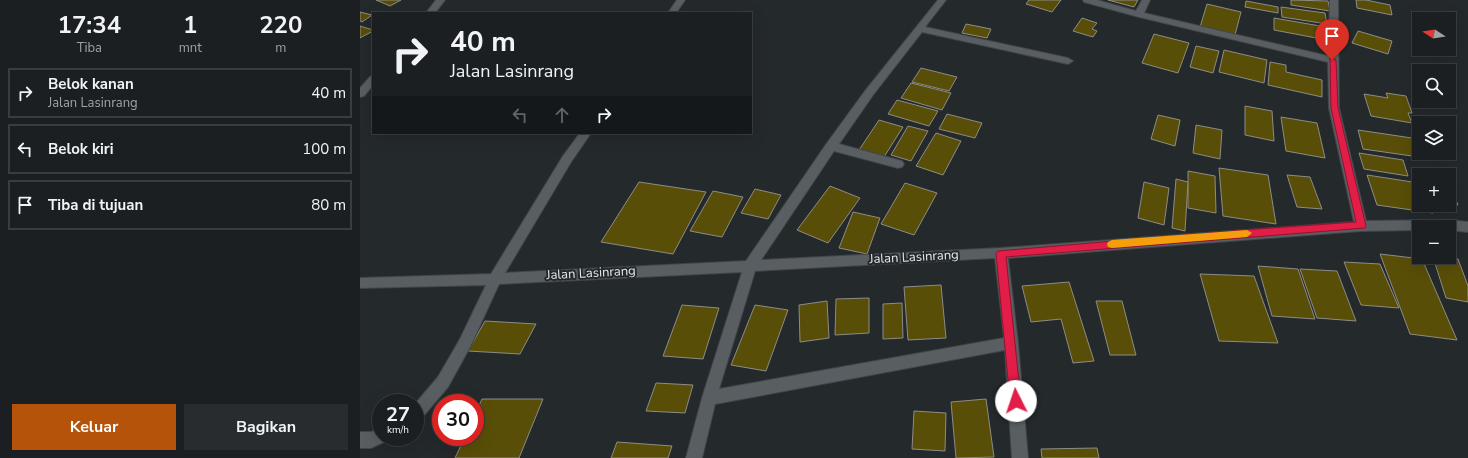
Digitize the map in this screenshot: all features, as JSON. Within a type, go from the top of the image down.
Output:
[{"type":"street","points":[[431,12],[442,0]]},
{"type":"street","points":[[673,12],[681,0]]},
{"type":"street","points":[[694,458],[709,398],[750,266],[831,146],[869,93],[921,29],[942,0]]},
{"type":"street","points":[[1087,0],[1139,14],[1332,60]]},
{"type":"street","points":[[1139,14],[1146,0]]},
{"type":"street","points":[[1334,0],[1332,60],[1334,108],[1362,226]]},
{"type":"street","points":[[921,29],[1068,61]]},
{"type":"street","points":[[360,94],[372,80]]},
{"type":"street","points":[[424,404],[443,382],[466,343],[494,279],[567,159],[585,134]]},
{"type":"street","points":[[831,146],[898,164]]},
{"type":"street","name":"Jalan Lasinrang","points":[[360,283],[494,279],[750,266],[797,262],[1001,253],[1362,226],[1450,225],[1468,227]]},
{"type":"street","points":[[1001,253],[1011,343],[1020,458]]},
{"type":"street","points":[[709,398],[1011,343]]},
{"type":"street","points":[[360,440],[372,440]]},
{"type":"building","points":[[376,0],[401,0],[390,6]]},
{"type":"building","points":[[1029,0],[1061,0],[1052,12],[1026,4]]},
{"type":"building","points":[[1108,0],[1138,0],[1134,7]]},
{"type":"building","points":[[1291,0],[1328,1],[1330,11],[1291,5]]},
{"type":"building","points":[[1356,0],[1366,0],[1390,5],[1392,15],[1357,8]]},
{"type":"building","points":[[1246,1],[1278,7],[1278,13],[1245,7]]},
{"type":"building","points":[[1207,4],[1241,12],[1235,35],[1200,27]]},
{"type":"building","points":[[1281,7],[1325,13],[1327,24],[1282,17]]},
{"type":"building","points":[[360,12],[372,15],[362,22],[360,21]]},
{"type":"building","points":[[1082,18],[1097,23],[1092,29],[1097,31],[1093,37],[1073,31]]},
{"type":"building","points":[[1274,18],[1326,27],[1327,40],[1274,30]]},
{"type":"building","points":[[966,24],[991,29],[987,38],[962,33]]},
{"type":"building","points":[[360,26],[372,30],[372,32],[360,38]]},
{"type":"building","points":[[1358,31],[1392,41],[1388,54],[1352,43]]},
{"type":"building","points":[[1154,34],[1189,43],[1178,73],[1142,63]]},
{"type":"building","points":[[1196,46],[1219,51],[1213,73],[1190,67]]},
{"type":"building","points":[[1224,50],[1267,60],[1264,83],[1219,72]]},
{"type":"building","points":[[1270,62],[1286,65],[1286,72],[1322,80],[1322,97],[1268,85]]},
{"type":"building","points":[[921,68],[957,77],[949,91],[912,82]]},
{"type":"building","points":[[911,83],[951,93],[942,110],[901,98]]},
{"type":"building","points":[[1386,93],[1406,96],[1412,113],[1408,113],[1412,123],[1371,116],[1364,94],[1388,98]]},
{"type":"building","points":[[897,100],[938,111],[929,126],[888,114]]},
{"type":"building","points":[[1245,106],[1272,111],[1274,141],[1245,135]]},
{"type":"building","points":[[947,114],[982,123],[975,138],[939,129]]},
{"type":"building","points":[[1158,115],[1180,120],[1175,146],[1151,139]]},
{"type":"building","points":[[1281,117],[1317,123],[1325,158],[1286,151]]},
{"type":"building","points":[[879,120],[903,127],[884,157],[859,150]]},
{"type":"building","points":[[1196,125],[1222,130],[1220,159],[1193,153]]},
{"type":"building","points":[[908,126],[928,131],[911,161],[891,155]]},
{"type":"building","points":[[1358,130],[1412,138],[1412,156],[1363,149]]},
{"type":"building","points":[[936,133],[961,141],[943,175],[916,166]]},
{"type":"building","points":[[1359,153],[1403,160],[1408,176],[1364,169]]},
{"type":"building","points":[[1219,168],[1268,175],[1276,224],[1223,216]]},
{"type":"building","points":[[1188,171],[1215,176],[1216,213],[1188,208]]},
{"type":"building","points":[[1287,175],[1310,177],[1322,209],[1297,207]]},
{"type":"building","points":[[1367,175],[1412,182],[1412,210],[1377,205]]},
{"type":"building","points":[[1176,179],[1188,182],[1185,231],[1172,228]]},
{"type":"building","points":[[639,182],[706,192],[673,254],[601,242]]},
{"type":"building","points":[[1144,182],[1169,188],[1164,225],[1138,218]]},
{"type":"building","points":[[905,183],[937,193],[914,235],[881,224]]},
{"type":"building","points":[[830,186],[860,198],[828,243],[797,230]]},
{"type":"building","points":[[755,189],[781,195],[768,219],[741,213]]},
{"type":"building","points":[[713,191],[743,197],[722,237],[690,231]]},
{"type":"building","points":[[853,212],[880,218],[867,254],[839,248]]},
{"type":"building","points":[[1380,254],[1412,258],[1412,264],[1424,264],[1457,340],[1410,334]]},
{"type":"building","points":[[1456,259],[1458,259],[1468,286],[1468,302],[1446,298],[1435,264],[1456,264]]},
{"type":"building","points":[[1344,262],[1380,264],[1399,308],[1361,305]]},
{"type":"building","points":[[1258,266],[1298,269],[1315,319],[1272,316]]},
{"type":"building","points":[[1300,269],[1337,271],[1356,321],[1317,318]]},
{"type":"building","points":[[1200,274],[1254,276],[1278,343],[1219,341]]},
{"type":"building","points":[[1069,282],[1094,361],[1073,363],[1061,319],[1031,322],[1022,286]]},
{"type":"building","points":[[941,285],[946,338],[908,340],[904,287]]},
{"type":"building","points":[[869,298],[869,333],[835,335],[836,299]]},
{"type":"building","points":[[827,301],[829,338],[800,342],[799,305]]},
{"type":"building","points":[[1096,301],[1122,301],[1136,355],[1110,355]]},
{"type":"building","points":[[902,303],[903,338],[883,339],[883,304]]},
{"type":"building","points":[[682,305],[719,308],[703,359],[663,356]]},
{"type":"building","points":[[755,305],[788,310],[766,371],[731,365]]},
{"type":"building","points":[[485,321],[536,324],[520,354],[468,351]]},
{"type":"building","points":[[656,383],[693,385],[685,413],[646,411]]},
{"type":"building","points":[[484,399],[543,399],[519,458],[455,458],[461,446],[484,446]]},
{"type":"building","points":[[986,399],[994,457],[956,458],[951,402]]},
{"type":"building","points":[[914,411],[946,413],[945,451],[912,449]]},
{"type":"building","points":[[617,442],[672,446],[668,458],[611,458]]},
{"type":"building","points":[[1097,448],[1099,458],[1042,458],[1041,449]]},
{"type":"slow traffic","points":[[1112,244],[1247,233]]},
{"type":"route","points":[[1016,401],[1001,253],[1362,226],[1334,108],[1332,60]]}]
